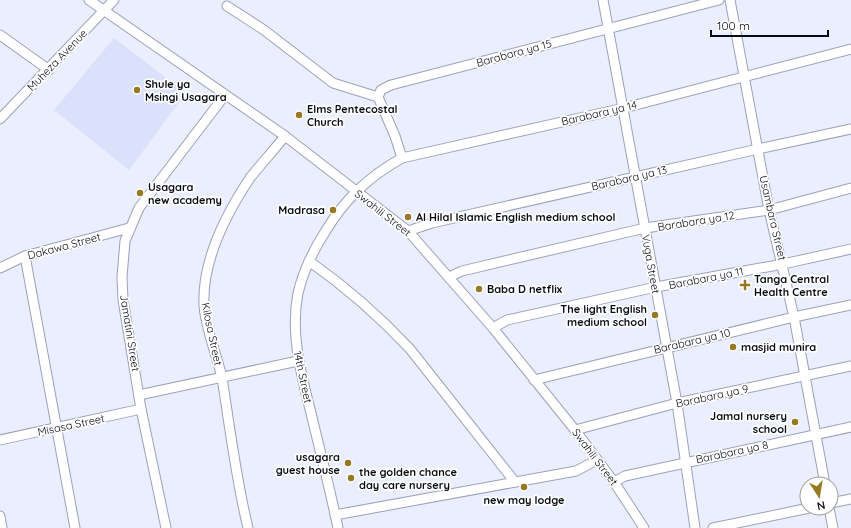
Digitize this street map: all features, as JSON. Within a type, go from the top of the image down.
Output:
[{"type":"street","name":"Swahili Street","points":[[89,0],[285,136],[408,231],[493,328],[575,430],[614,482],[644,528]]},
{"type":"street","name":"Muheza Avenue","points":[[0,119],[49,70],[114,0]]},
{"type":"street","name":"Vuga Street","points":[[603,0],[677,402],[695,528]]},
{"type":"street","name":"Barabara ya 15","points":[[378,97],[381,90],[391,85],[718,0]]},
{"type":"street","name":"Usambara Street","points":[[730,0],[770,210],[794,317],[824,476]]},
{"type":"street","points":[[227,6],[264,30],[334,83],[378,97],[395,136],[402,158]]},
{"type":"street","points":[[0,35],[49,70]]},
{"type":"street","name":"Barabara ya 14","points":[[356,192],[382,169],[402,158],[624,108],[851,49]]},
{"type":"street","name":"Jamatini Street","points":[[166,528],[141,409],[140,395],[123,300],[123,259],[125,241],[129,228],[139,208],[225,95]]},
{"type":"street","name":"Barabara ya 13","points":[[408,231],[432,223],[636,176],[851,129]]},
{"type":"street","name":"Kilosa Street","points":[[248,528],[240,497],[221,377],[204,306],[205,285],[211,258],[227,218],[251,178],[285,136]]},
{"type":"street","name":"Barabara ya 12","points":[[449,277],[462,271],[645,228],[770,210],[851,188]]},
{"type":"street","name":"14th Street","points":[[338,528],[298,361],[296,330],[298,294],[309,261],[338,210],[356,192]]},
{"type":"street","name":"Dakawa Street","points":[[0,268],[25,256],[129,228]]},
{"type":"street","name":"Barabara ya 11","points":[[493,328],[507,320],[656,287],[783,264],[851,249]]},
{"type":"street","points":[[25,256],[58,428],[75,528]]},
{"type":"street","points":[[309,261],[337,280],[393,331],[410,349],[515,482]]},
{"type":"street","name":"Barabara ya 10","points":[[534,380],[666,347],[851,305]]},
{"type":"street","points":[[140,395],[298,361]]},
{"type":"street","name":"Barabara ya 9","points":[[575,430],[677,402],[805,377],[851,366]]},
{"type":"street","name":"Misasa Street","points":[[0,440],[141,409]]},
{"type":"street","name":"Barabara ya 8","points":[[614,482],[625,476],[851,427]]},
{"type":"street","points":[[335,515],[576,471],[598,460]]},
{"type":"street","points":[[839,501],[851,499]]},
{"type":"street","points":[[713,528],[799,510]]},
{"type":"street","points":[[0,516],[2,528]]},
{"type":"street","points":[[831,516],[833,528]]},
{"type":"shaded area","points":[[114,38],[186,93],[129,170],[54,110]]},
{"type":"place","name":"Shule ya Msingi Usagara","points":[[137,90]]},
{"type":"place","name":"Elms Pentecostal Church","points":[[299,115]]},
{"type":"place","name":"Usagara new academy","points":[[140,193]]},
{"type":"place","name":"Madrasa","points":[[333,210]]},
{"type":"place","name":"Al Hilal Islamic English medium school","points":[[408,217]]},
{"type":"place","name":"Tanga Central Health Centre","points":[[745,285]]},
{"type":"place","name":"Baba D netflix","points":[[479,289]]},
{"type":"place","name":"The light English medium school","points":[[655,315]]},
{"type":"place","name":"masjid munira","points":[[733,347]]},
{"type":"place","name":"Jamal nursery school","points":[[795,422]]},
{"type":"place","name":"usagara guest house","points":[[348,463]]},
{"type":"place","name":"the golden chance day care nursery","points":[[351,478]]},
{"type":"place","name":"new may lodge","points":[[524,487]]}]
